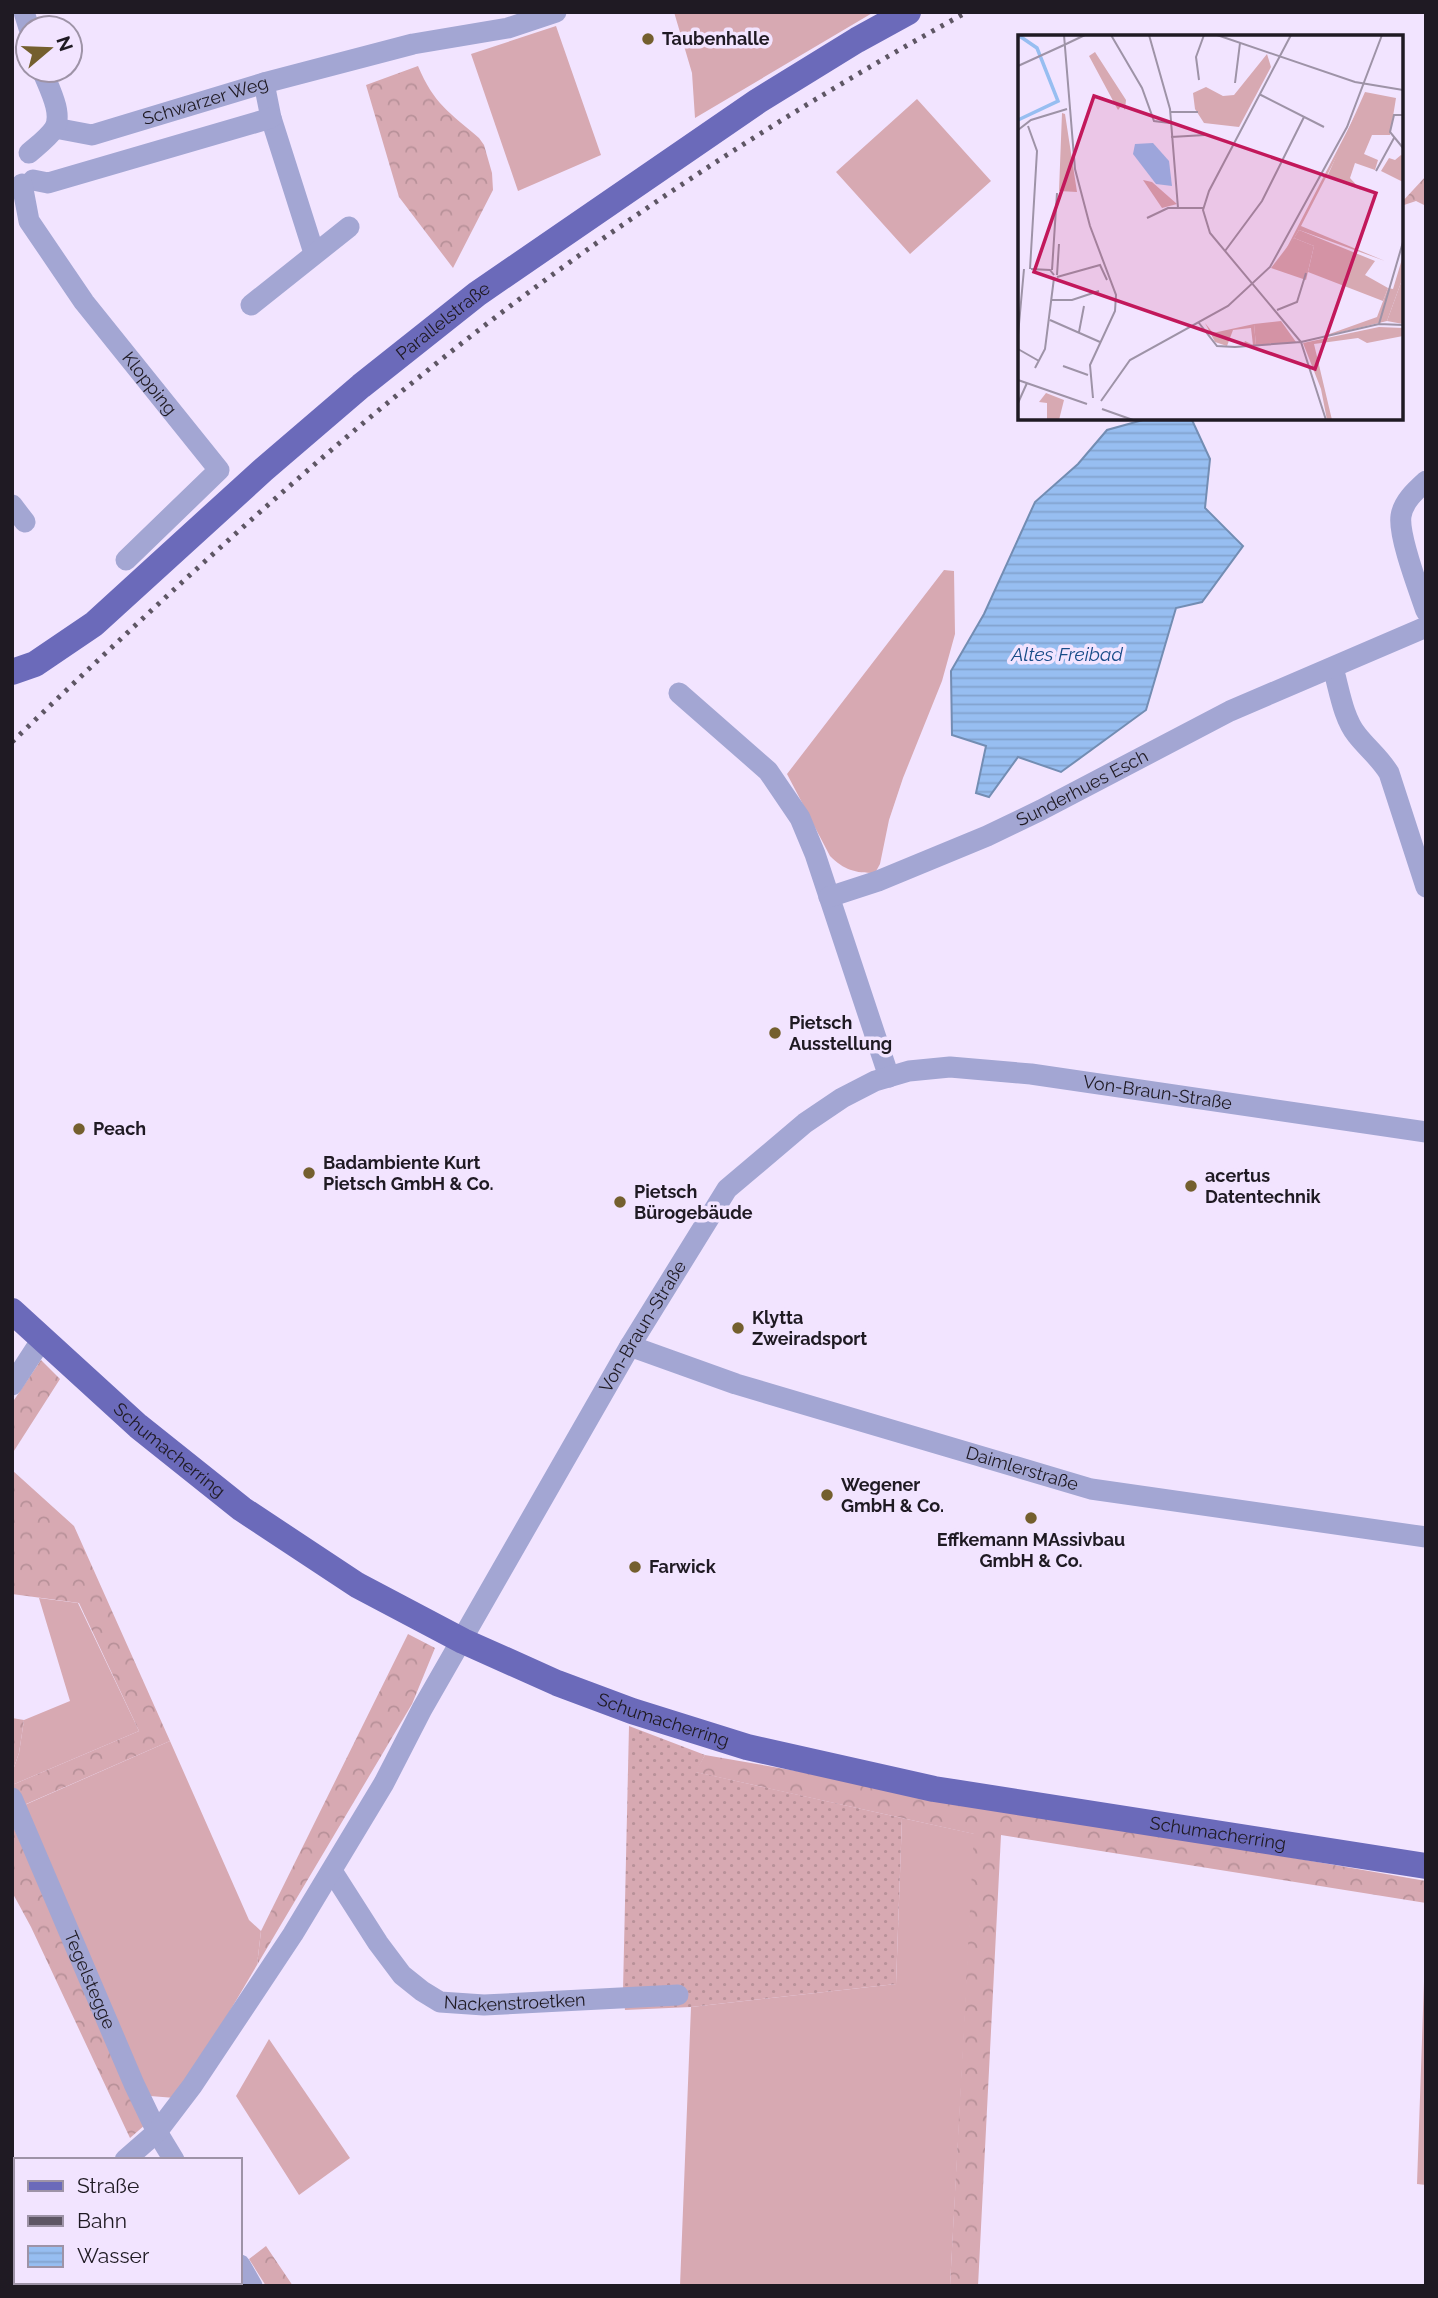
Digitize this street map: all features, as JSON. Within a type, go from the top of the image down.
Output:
[{"type":"main road","name":"Parallelstraße","points":[[12,673],[35,664],[94,624],[263,470],[361,386],[477,294],[758,101],[908,12]]},
{"type":"main road","name":"Schumacherring","points":[[12,1311],[138,1426],[242,1509],[357,1585],[463,1640],[557,1683],[632,1712],[747,1747],[934,1789],[1426,1866]]},
{"type":"street","points":[[264,83],[413,44],[508,29],[556,12]]},
{"type":"street","name":"Schwarzer Weg","points":[[55,128],[92,135],[264,83],[271,118],[314,253]]},
{"type":"street","points":[[21,154],[55,128],[57,117],[47,84]]},
{"type":"street","points":[[22,182],[48,183],[271,118]]},
{"type":"street","points":[[21,154],[34,156],[39,165],[37,176],[22,182]]},
{"type":"street","name":"Klopping","points":[[22,182],[29,221],[84,302],[219,470],[126,560]]},
{"type":"street","points":[[251,305],[349,227]]},
{"type":"street","points":[[1426,481],[1405,503],[1400,518],[1426,611]]},
{"type":"street","name":"Sunderhues Esch","points":[[829,897],[878,881],[987,836],[1230,710],[1426,627]]},
{"type":"street","points":[[1333,667],[1356,734],[1380,758],[1389,773],[1426,887]]},
{"type":"street","points":[[679,693],[754,757],[784,792],[800,818],[889,1077]]},
{"type":"street","name":"Von-Braun-Straße","points":[[463,1640],[630,1346],[727,1189],[823,1110],[842,1098],[909,1071],[950,1067],[990,1069],[1426,1132]]},
{"type":"street","points":[[12,1384],[42,1339]]},
{"type":"street","name":"Daimlerstraße","points":[[630,1346],[736,1384],[1091,1489],[1426,1537]]},
{"type":"street","points":[[127,2158],[157,2132],[234,2025],[332,1871],[463,1640]]},
{"type":"street","name":"Tegelstegge","points":[[12,1798],[157,2132],[173,2158]]},
{"type":"street","name":"Nackenstroetken","points":[[332,1871],[402,1975],[440,2002],[484,2005],[678,1995]]},
{"type":"street","points":[[242,2268],[252,2286]]},
{"type":"green space","points":[[674,12],[874,12],[695,118],[692,73]]},
{"type":"green space","points":[[556,26],[601,155],[518,191],[471,54]]},
{"type":"green space","points":[[418,66],[436,99],[484,145],[492,173],[493,190],[453,268],[399,197],[366,85]]},
{"type":"green space","points":[[917,99],[991,181],[910,254],[836,172]]},
{"type":"green space","points":[[1426,176],[1426,206],[1416,201],[1403,205],[1403,201]]},
{"type":"green space","points":[[944,570],[954,571],[955,634],[942,681],[903,778],[889,820],[880,864],[875,873],[850,870],[830,856],[787,774]]},
{"type":"green space","points":[[41,1360],[60,1379],[12,1454],[12,1403]]},
{"type":"green space","points":[[12,1470],[74,1526],[170,1741],[17,1808],[12,1798],[12,1785],[139,1731],[79,1603],[12,1594]]},
{"type":"green space","points":[[39,1598],[78,1603],[139,1731],[12,1785],[12,1773],[19,1753],[24,1720],[70,1701]]},
{"type":"green space","points":[[408,1634],[435,1648],[412,1704],[257,1965],[261,1931]]},
{"type":"green space","points":[[12,1718],[24,1720],[19,1753],[12,1773]]},
{"type":"green space","points":[[629,1726],[705,1755],[696,1772],[902,1818],[896,1984],[691,2007],[625,2010],[623,1991]]},
{"type":"green space","points":[[170,1741],[249,1920],[261,1931],[257,1965],[195,2070],[175,2098],[150,2096],[20,1807]]},
{"type":"green space","points":[[705,1755],[1426,1881],[1426,1903],[1001,1835],[978,2286],[950,2286],[974,1834],[695,1772]]},
{"type":"green space","points":[[902,1818],[975,1834],[950,2286],[680,2286],[691,2007],[896,1984]]},
{"type":"green space","points":[[12,1824],[146,2124],[130,2138],[12,1892]]},
{"type":"green space","points":[[1426,1924],[1426,2185],[1417,2184]]},
{"type":"green space","points":[[269,2039],[350,2158],[299,2195],[236,2096]]},
{"type":"green space","points":[[266,2246],[293,2286],[266,2286],[249,2259]]},
{"type":"green space","points":[[14,2268],[14,2284],[72,2284],[12,2286]]},
{"type":"water","name":"Altes Freibad","points":[[1143,420],[1192,420],[1210,459],[1205,508],[1243,546],[1202,602],[1176,608],[1146,710],[1061,772],[1018,757],[989,797],[976,793],[986,746],[952,735],[951,671],[984,614],[1035,502],[1078,464],[1107,430]]},
{"type":"railway","points":[[12,742],[137,623],[265,507],[464,341],[585,251],[691,178],[800,109],[967,12]]},
{"type":"place","name":"Taubenhalle","points":[[648,39]]},
{"type":"place","name":"Pietsch Ausstellung","points":[[775,1033]]},
{"type":"place","name":"Peach","points":[[79,1129]]},
{"type":"place","name":"Badambiente Kurt Pietsch GmbH & Co.","points":[[309,1173]]},
{"type":"place","name":"acertus Datentechnik","points":[[1191,1186]]},
{"type":"place","name":"Pietsch Bürogebäude","points":[[620,1202]]},
{"type":"place","name":"Klytta Zweiradsport","points":[[738,1328]]},
{"type":"place","name":"Wegener GmbH & Co.","points":[[827,1495]]},
{"type":"place","name":"Effkemann MAssivbau GmbH & Co.","points":[[1031,1518]]},
{"type":"place","name":"Farwick","points":[[635,1567]]}]
